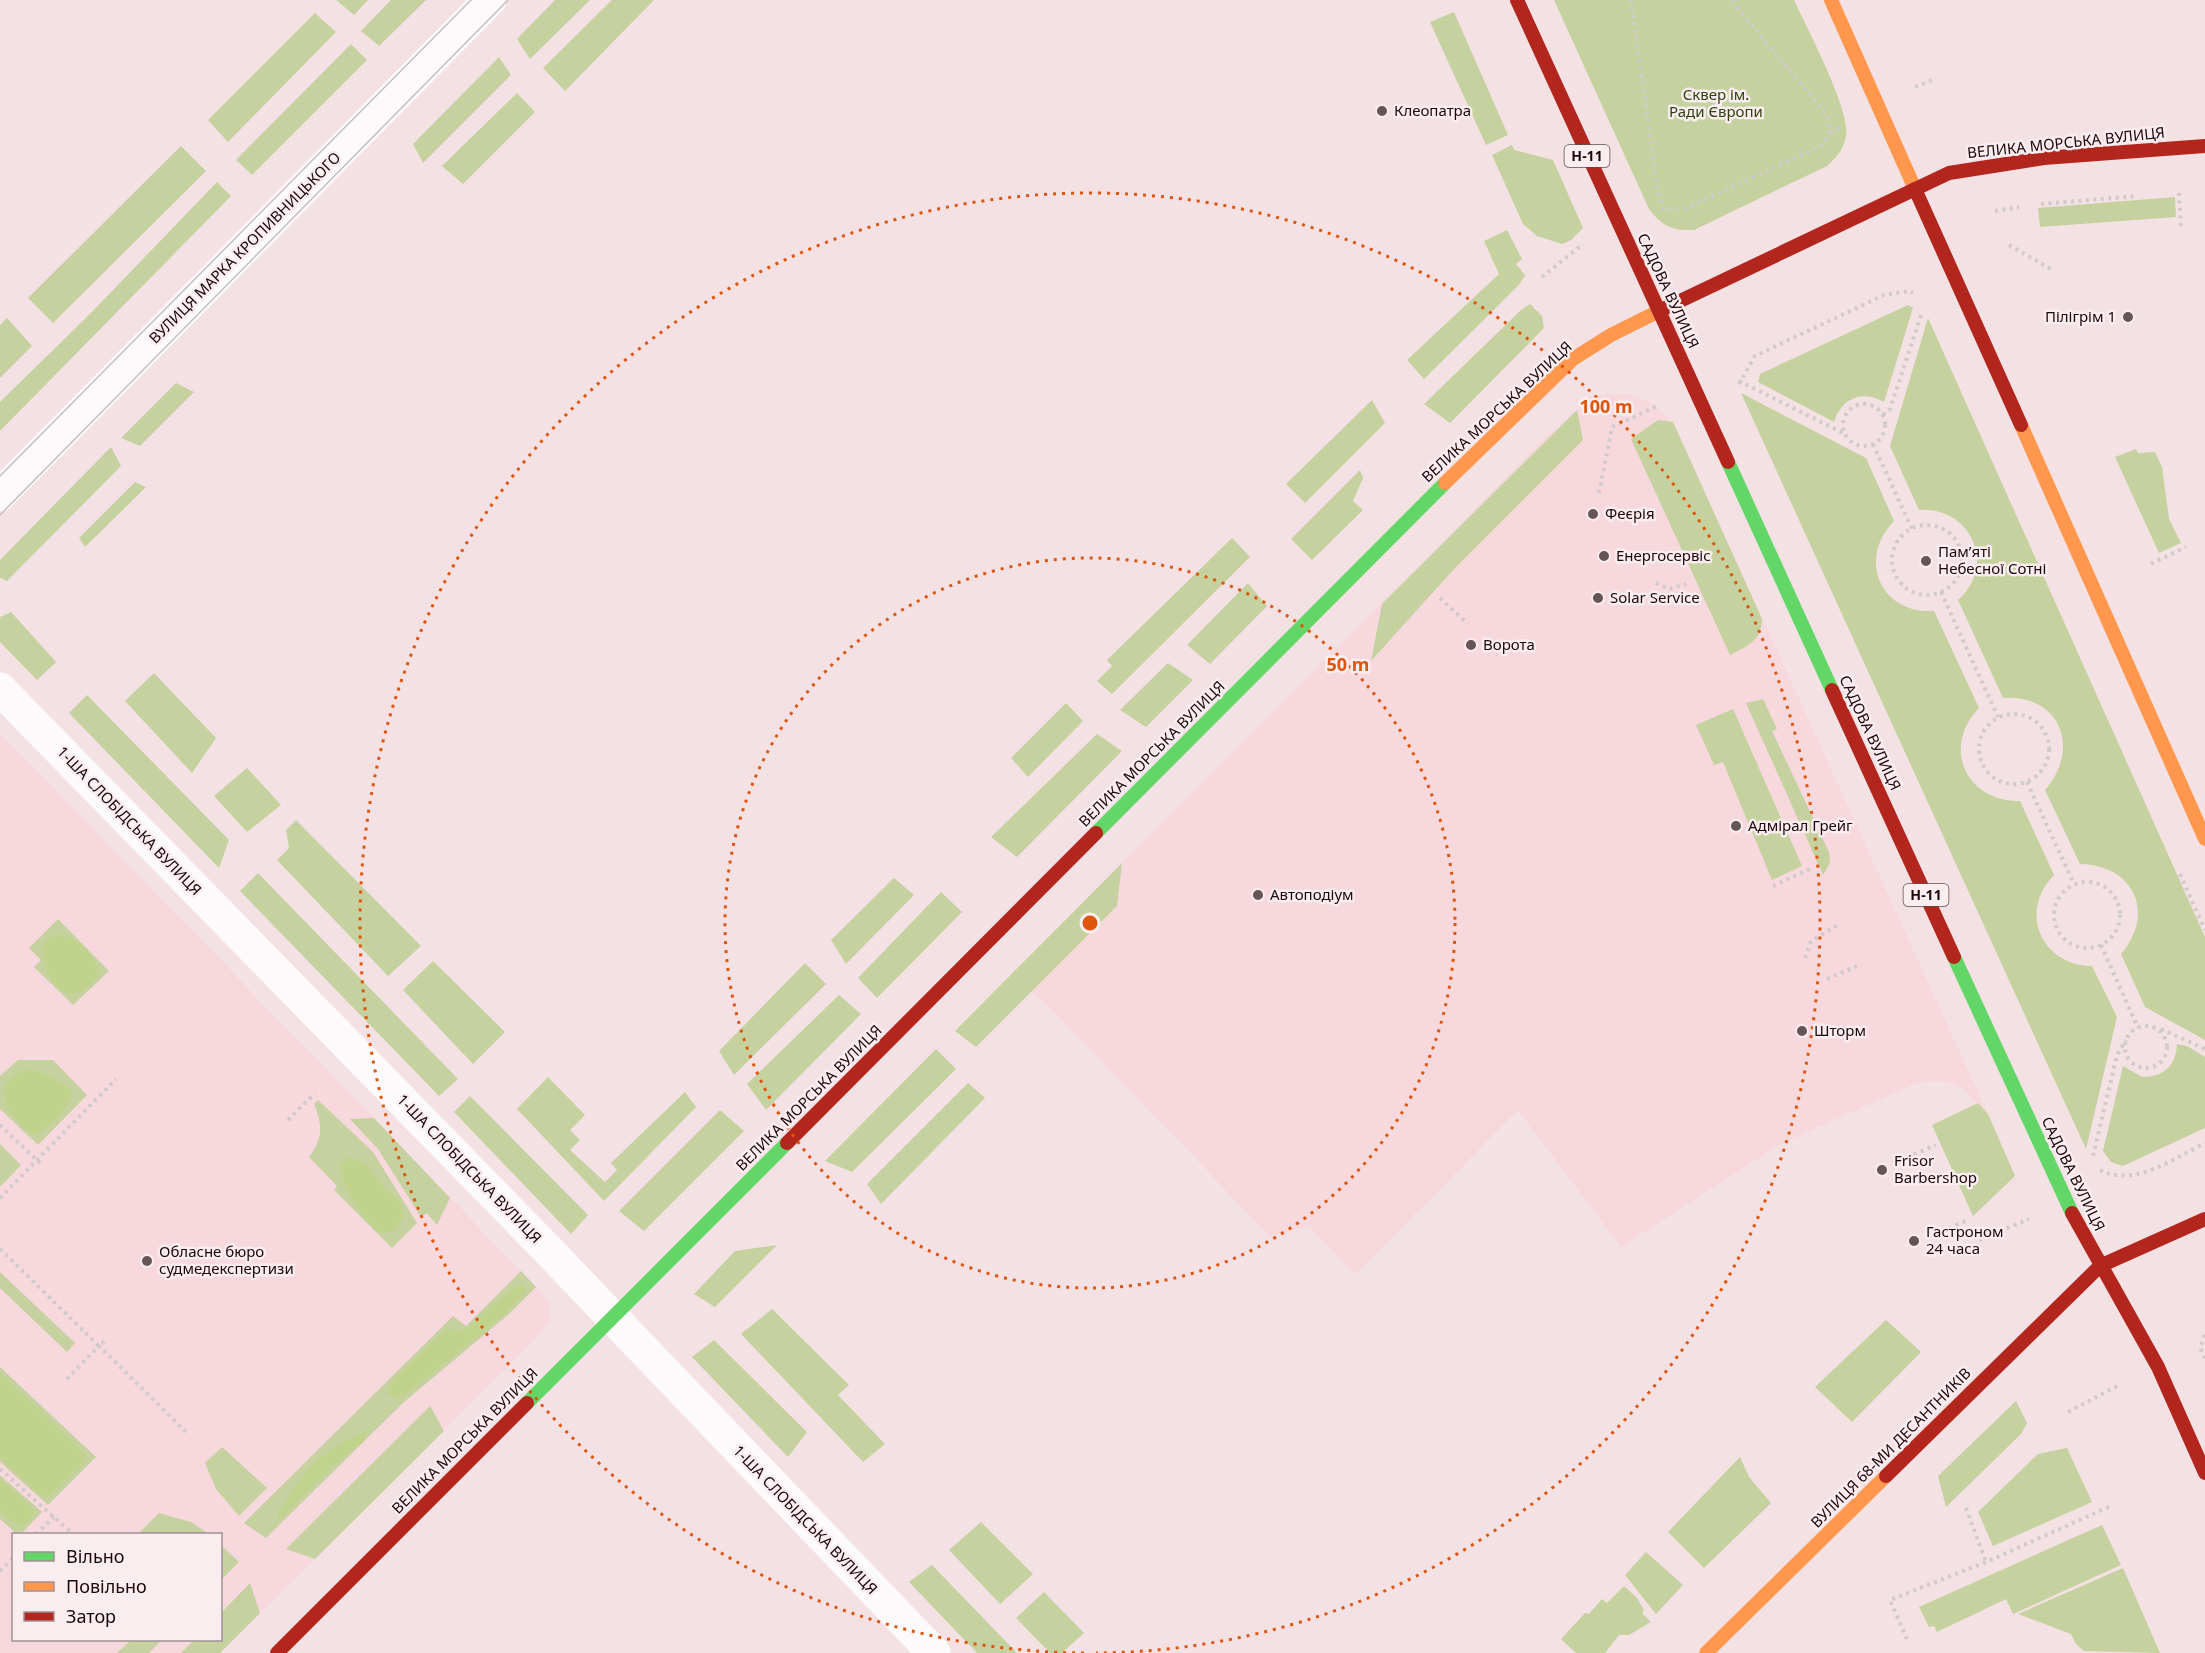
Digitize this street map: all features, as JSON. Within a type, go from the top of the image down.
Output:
[{"type":"main road","name":"САДОВА ВУЛИЦЯ","points":[[1516,0],[2066,1202],[2158,1367],[2205,1473]]},
{"type":"main road","points":[[1831,0],[2205,839]]},
{"type":"main road","name":"ВЕЛИКА МОРСЬКА ВУЛИЦЯ","points":[[277,1653],[1500,429],[1573,359],[1611,335],[1659,311],[1949,173],[1980,166],[2205,146]]},
{"type":"main road","points":[[2100,1266],[2205,1219]]},
{"type":"main road","name":"ВУЛИЦЯ 68-МИ ДЕСАНТНИКІВ","points":[[1706,1653],[2100,1266]]},
{"type":"street","name":"ВУЛИЦЯ МАРКА КРОПИВНИЦЬКОГО","points":[[0,495],[490,0]]},
{"type":"street","name":"1-ША СЛОБІДСЬКА ВУЛИЦЯ","points":[[0,689],[612,1318],[934,1653]]},
{"type":"path","points":[[1631,0],[1657,186],[1663,209],[1684,209],[1822,145],[1830,132],[1827,115],[1731,0]]},
{"type":"path","points":[[2179,193],[2181,228]]},
{"type":"path","points":[[2167,194],[2187,193]]},
{"type":"path","points":[[2038,204],[2144,196]]},
{"type":"path","points":[[1995,212],[2026,206]]},
{"type":"path","points":[[2009,245],[2054,271]]},
{"type":"path","points":[[1739,387],[1755,356],[1884,295],[1910,291],[1917,297]]},
{"type":"path","points":[[1883,416],[1890,409],[1925,302]]},
{"type":"path","points":[[1863,404],[1878,409],[1883,416],[1884,432],[1873,444],[1857,445],[1850,440],[1843,426],[1844,418],[1855,405],[1863,404]]},
{"type":"path","points":[[1599,493],[1612,427]]},
{"type":"path","points":[[1873,444],[1912,529]]},
{"type":"path","points":[[1925,525],[1939,527],[1951,534],[1959,545],[1963,559],[1960,572],[1953,584],[1941,592],[1928,596],[1914,593],[1903,586],[1895,575],[1892,562],[1893,548],[1900,537],[1912,529],[1925,525]]},
{"type":"path","points":[[2151,564],[2186,548]]},
{"type":"path","points":[[1656,583],[1669,589],[1686,584]]},
{"type":"path","points":[[1941,592],[1998,717]]},
{"type":"path","points":[[1440,598],[1467,624]]},
{"type":"path","points":[[2012,713],[2026,715],[2038,723],[2047,734],[2049,748],[2047,762],[2039,774],[2027,782],[2014,785],[2000,782],[1989,774],[1981,763],[1978,750],[1980,737],[1987,724],[1998,717],[2012,713]]},
{"type":"path","points":[[2027,782],[2074,884]]},
{"type":"path","points":[[1773,886],[1812,868]]},
{"type":"path","points":[[2087,881],[2100,883],[2119,901],[2121,914],[2119,927],[2112,938],[2101,945],[2088,949],[2075,946],[2064,939],[2056,928],[2054,916],[2056,903],[2063,891],[2074,884],[2087,881]]},
{"type":"path","points":[[1805,958],[1811,941],[1838,925]]},
{"type":"path","points":[[2101,945],[2138,1028]]},
{"type":"path","points":[[1827,979],[1857,966]]},
{"type":"path","points":[[2154,1027],[2166,1038],[2167,1055],[2156,1067],[2147,1069],[2132,1063],[2125,1048],[2131,1033],[2138,1028],[2154,1027],[2175,1033],[2205,1049]]},
{"type":"path","points":[[0,1198],[116,1079]]},
{"type":"path","points":[[288,1119],[315,1092]]},
{"type":"path","points":[[0,1125],[42,1165]]},
{"type":"path","points":[[2084,1155],[2106,1173],[2129,1177],[2141,1174],[2205,1143]]},
{"type":"path","points":[[1893,1164],[1935,1145]]},
{"type":"path","points":[[1928,1237],[1968,1220]]},
{"type":"path","points":[[0,1249],[187,1433]]},
{"type":"path","points":[[2205,1335],[2200,1348],[2205,1358]]},
{"type":"path","points":[[67,1379],[107,1339]]},
{"type":"path","points":[[0,1469],[72,1533]]},
{"type":"path","points":[[1907,1638],[1890,1600],[1986,1562],[2113,1504]]},
{"type":"path","points":[[1966,1508],[1986,1562]]},
{"type":"path","points":[[37,1533],[54,1517]]},
{"type":"path","points":[[0,1571],[12,1559]]},
{"type":"shaded area","points":[[1623,393],[1648,401],[1673,422],[1988,1114],[1964,1089],[1947,1081],[1924,1081],[1910,1086],[1780,1144],[1621,1247],[1518,1110],[1355,1274],[1308,1226],[1271,1237],[1048,1006],[1011,974],[1548,436],[1592,396]]},
{"type":"shaded area","points":[[0,733],[374,1118],[540,1291],[550,1305],[550,1318],[542,1331],[511,1364],[220,1653],[0,1653]]},
{"type":"green space","points":[[336,0],[368,0],[354,15]]},
{"type":"green space","points":[[391,0],[426,0],[379,46],[361,31]]},
{"type":"green space","points":[[555,0],[590,0],[530,59],[517,39]]},
{"type":"green space","points":[[612,0],[654,0],[565,91],[543,68]]},
{"type":"green space","name":"Сквер ім. Ради Європи","points":[[1554,0],[1794,0],[1842,107],[1846,135],[1842,149],[1827,166],[1694,230],[1680,230],[1668,226],[1658,220],[1649,209]]},
{"type":"green space","points":[[1454,12],[1508,135],[1486,145],[1430,22]]},
{"type":"green space","points":[[315,13],[336,32],[228,142],[208,120]]},
{"type":"green space","points":[[351,44],[367,60],[252,175],[236,160]]},
{"type":"green space","points":[[499,57],[511,75],[423,163],[413,144]]},
{"type":"green space","points":[[517,93],[535,112],[463,184],[442,166]]},
{"type":"green space","points":[[1512,145],[1514,150],[1553,160],[1583,228],[1571,240],[1562,244],[1537,236],[1523,224],[1492,155]]},
{"type":"green space","points":[[181,146],[206,171],[53,323],[28,298]]},
{"type":"green space","points":[[217,182],[231,196],[0,431],[0,402],[91,313]]},
{"type":"green space","points":[[2175,197],[2176,217],[2040,227],[2038,208]]},
{"type":"green space","points":[[1507,230],[1522,259],[1516,264],[1525,275],[1519,285],[1424,379],[1407,360],[1499,274],[1484,241]]},
{"type":"green space","points":[[1530,304],[1542,316],[1544,328],[1450,423],[1424,404],[1522,309]]},
{"type":"green space","points":[[1908,305],[1913,308],[1884,402],[1868,396],[1853,398],[1842,407],[1834,422],[1758,382],[1760,374]]},
{"type":"green space","points":[[7,318],[32,346],[0,378],[0,325]]},
{"type":"green space","points":[[1928,318],[2205,937],[2205,1040],[2145,1007],[2121,954],[2132,938],[2137,923],[2138,908],[2134,894],[2126,882],[2114,873],[2099,866],[2080,864],[2045,790],[2056,774],[2062,758],[2063,742],[2059,727],[2051,715],[2039,705],[2023,699],[2003,698],[1958,600],[1970,586],[1976,571],[1977,555],[1973,540],[1964,527],[1952,517],[1937,511],[1919,510],[1890,446]]},
{"type":"green space","points":[[176,383],[194,392],[140,446],[121,438]]},
{"type":"green space","points":[[1741,393],[1866,458],[1894,521],[1883,536],[1877,552],[1876,567],[1880,581],[1888,594],[1900,604],[1915,610],[1934,611],[1979,708],[1968,723],[1962,739],[1961,755],[1965,770],[1973,782],[1985,792],[2001,799],[2020,801],[2054,875],[2043,889],[2038,905],[2037,920],[2040,934],[2048,947],[2059,957],[2074,963],[2092,966],[2117,1017],[2086,1149]]},
{"type":"green space","points":[[1372,400],[1385,423],[1305,503],[1286,484]]},
{"type":"green space","points":[[1577,410],[1583,440],[1454,569],[1371,661],[1382,604]]},
{"type":"green space","points":[[1658,420],[1673,422],[1762,619],[1756,638],[1730,655],[1631,439]]},
{"type":"green space","points":[[111,447],[121,466],[7,581],[0,578],[0,560]]},
{"type":"green space","points":[[2136,449],[2138,453],[2155,452],[2162,467],[2169,519],[2181,543],[2159,553],[2115,457]]},
{"type":"green space","points":[[1360,470],[1363,478],[1353,501],[1363,510],[1312,560],[1291,539]]},
{"type":"green space","points":[[135,482],[146,487],[85,547],[79,538]]},
{"type":"green space","points":[[1232,538],[1250,557],[1112,694],[1097,681],[1112,666],[1107,660]]},
{"type":"green space","points":[[1248,583],[1267,606],[1210,664],[1187,645]]},
{"type":"green space","points":[[11,612],[56,662],[37,680],[0,642],[0,617]]},
{"type":"green space","points":[[1168,663],[1193,680],[1146,727],[1120,710]]},
{"type":"green space","points":[[154,673],[216,738],[192,773],[125,701]]},
{"type":"green space","points":[[87,695],[229,840],[219,868],[69,713]]},
{"type":"green space","points":[[1763,699],[1777,729],[1772,731],[1829,852],[1830,863],[1823,875],[1746,703]]},
{"type":"green space","points":[[1066,703],[1083,721],[1028,777],[1011,758]]},
{"type":"green space","points":[[1733,709],[1802,866],[1772,880],[1723,762],[1714,765],[1696,725]]},
{"type":"green space","points":[[1097,734],[1122,751],[1017,857],[991,837]]},
{"type":"green space","points":[[247,768],[281,805],[247,832],[214,796]]},
{"type":"green space","points":[[296,820],[421,946],[388,976],[277,860],[289,848],[286,830]]},
{"type":"green space","points":[[1122,863],[1117,906],[976,1047],[955,1031]]},
{"type":"green space","points":[[258,873],[458,1079],[439,1096],[240,891]]},
{"type":"green space","points":[[894,878],[914,895],[846,964],[831,940]]},
{"type":"green space","points":[[941,892],[962,912],[877,998],[858,978]]},
{"type":"green space","points":[[58,919],[109,971],[73,1005],[34,967],[41,960],[29,948]]},
{"type":"green space","points":[[60,935],[79,943],[100,969],[92,984],[76,993],[66,993],[58,988],[46,969],[44,947],[47,938]]},
{"type":"green space","points":[[433,961],[505,1032],[473,1064],[403,990]]},
{"type":"green space","points":[[805,963],[826,984],[734,1075],[719,1051]]},
{"type":"green space","points":[[839,995],[861,1014],[766,1110],[747,1084]]},
{"type":"green space","points":[[2177,1044],[2187,1046],[2205,1057],[2205,1128],[2123,1166],[2111,1162],[2103,1151],[2123,1066],[2142,1077],[2157,1075],[2171,1064]]},
{"type":"green space","points":[[936,1049],[956,1069],[852,1172],[825,1161]]},
{"type":"green space","points":[[18,1060],[53,1060],[87,1095],[38,1145],[0,1109],[0,1076]]},
{"type":"green space","points":[[27,1069],[52,1077],[73,1092],[58,1118],[33,1135],[9,1110],[5,1095],[9,1080]]},
{"type":"green space","points":[[548,1077],[585,1115],[570,1130],[580,1140],[570,1150],[605,1182],[617,1170],[611,1163],[685,1092],[696,1107],[604,1201],[517,1109]]},
{"type":"green space","points":[[968,1083],[985,1098],[881,1204],[867,1184]]},
{"type":"green space","points":[[470,1096],[588,1215],[571,1234],[454,1112]]},
{"type":"green space","points":[[318,1100],[373,1152],[417,1223],[392,1248],[334,1190],[337,1186],[309,1157],[317,1144],[320,1132],[314,1104]]},
{"type":"green space","points":[[1978,1103],[1988,1114],[2015,1176],[1973,1216],[1932,1125]]},
{"type":"green space","points":[[720,1110],[744,1131],[644,1231],[619,1211]]},
{"type":"green space","points":[[374,1118],[450,1198],[437,1225],[427,1213],[421,1217],[378,1149],[350,1119]]},
{"type":"green space","points":[[0,1144],[21,1165],[0,1187]]},
{"type":"green space","points":[[349,1157],[370,1167],[380,1183],[401,1203],[404,1217],[393,1232],[378,1232],[364,1217],[348,1193],[340,1165]]},
{"type":"green space","points":[[777,1245],[715,1307],[694,1294],[735,1251]]},
{"type":"green space","points":[[521,1271],[536,1287],[509,1314],[404,1402],[266,1538],[244,1523],[453,1316],[466,1326]]},
{"type":"green space","points":[[0,1272],[75,1343],[67,1352],[0,1288]]},
{"type":"green space","points":[[521,1283],[527,1291],[507,1312],[404,1396],[397,1399],[386,1393],[395,1378],[447,1328],[458,1331],[467,1329],[493,1304]]},
{"type":"green space","points":[[772,1309],[849,1385],[838,1395],[885,1444],[863,1462],[741,1334]]},
{"type":"green space","points":[[1886,1320],[1921,1352],[1852,1422],[1815,1387]]},
{"type":"green space","points":[[714,1340],[807,1432],[788,1457],[692,1357]]},
{"type":"green space","points":[[0,1367],[96,1457],[48,1505],[0,1462]]},
{"type":"green space","points":[[0,1373],[86,1455],[83,1464],[48,1498],[38,1493],[0,1458]]},
{"type":"green space","points":[[2016,1401],[2027,1423],[2021,1434],[1946,1507],[1938,1476]]},
{"type":"green space","points":[[430,1406],[444,1431],[315,1559],[286,1549]]},
{"type":"green space","points":[[369,1430],[363,1441],[320,1477],[279,1520],[277,1516],[287,1499],[314,1464],[336,1447]]},
{"type":"green space","points":[[222,1447],[267,1488],[239,1516],[216,1489],[205,1463]]},
{"type":"green space","points":[[2067,1448],[2092,1502],[1993,1546],[1978,1512],[2038,1454]]},
{"type":"green space","points":[[1740,1457],[1749,1477],[1771,1503],[1704,1568],[1668,1532]]},
{"type":"green space","points":[[0,1475],[42,1512],[22,1533],[16,1533],[0,1519]]},
{"type":"green space","points":[[0,1479],[35,1510],[29,1521],[21,1528],[0,1511]]},
{"type":"green space","points":[[159,1513],[191,1522],[208,1533],[139,1533]]},
{"type":"green space","points":[[981,1522],[1033,1574],[1000,1604],[949,1550]]},
{"type":"green space","points":[[2102,1525],[2121,1565],[2013,1614],[2006,1599],[1937,1632],[1934,1626],[1929,1627],[1919,1607]]},
{"type":"green space","points":[[223,1547],[239,1562],[222,1579]]},
{"type":"green space","points":[[1646,1552],[1683,1585],[1656,1614],[1625,1575]]},
{"type":"green space","points":[[932,1565],[1017,1653],[977,1653],[909,1582]]},
{"type":"green space","points":[[2123,1568],[2160,1653],[2084,1651],[2076,1644],[2071,1634],[2018,1614]]},
{"type":"green space","points":[[250,1583],[260,1613],[220,1653],[181,1653],[193,1641],[222,1641],[222,1612]]},
{"type":"green space","points":[[1624,1586],[1637,1598],[1644,1610],[1642,1613],[1651,1622],[1629,1635],[1619,1635],[1605,1653],[1576,1653],[1561,1639],[1585,1613],[1589,1614],[1602,1599],[1607,1603]]},
{"type":"green space","points":[[1044,1592],[1084,1633],[1062,1653],[1050,1653],[1016,1618]]},
{"type":"green space","points":[[130,1641],[161,1641],[149,1653],[117,1653]]},
{"type":"tram line","points":[[0,476],[471,0]]},
{"type":"tram line","points":[[0,515],[508,0]]},
{"type":"traffic: fast","points":[[1728,462],[1832,690]]},
{"type":"traffic: fast","points":[[1096,833],[1445,483]]},
{"type":"traffic: fast","points":[[1954,957],[2072,1213]]},
{"type":"traffic: fast","points":[[527,1403],[787,1143]]},
{"type":"traffic: slow","points":[[1831,0],[1915,189]]},
{"type":"traffic: slow","points":[[1445,483],[1573,359],[1611,335],[1659,311]]},
{"type":"traffic: slow","points":[[2021,425],[2205,839]]},
{"type":"traffic: slow","points":[[1706,1653],[1886,1476]]},
{"type":"traffic: jam","points":[[1517,0],[1728,462]]},
{"type":"traffic: jam","points":[[1659,311],[1949,173],[2044,158],[2205,146]]},
{"type":"traffic: jam","points":[[1915,189],[2021,425]]},
{"type":"traffic: jam","points":[[1832,690],[1954,957]]},
{"type":"traffic: jam","points":[[787,1143],[1096,833]]},
{"type":"traffic: jam","points":[[2072,1213],[2158,1367],[2205,1473]]},
{"type":"traffic: jam","points":[[1886,1476],[2100,1266],[2205,1219]]},
{"type":"traffic: jam","points":[[277,1653],[527,1403]]},
{"type":"place","name":"Клеопатра","points":[[1382,111]]},
{"type":"place","name":"Пілігрім 1","points":[[2128,317]]},
{"type":"place","name":"Феєрія","points":[[1593,514]]},
{"type":"place","name":"Енергосервіс","points":[[1604,556]]},
{"type":"place","name":"Пам’яті Небесної Сотні","points":[[1926,561]]},
{"type":"place","name":"Solar Service","points":[[1598,598]]},
{"type":"place","name":"Ворота","points":[[1471,645]]},
{"type":"place","name":"Адмірал Грейг","points":[[1736,826]]},
{"type":"place","name":"Автоподіум","points":[[1258,895]]},
{"type":"place","name":"Шторм","points":[[1802,1031]]},
{"type":"place","name":"Frisor Barbershop","points":[[1882,1170]]},
{"type":"place","name":"Гастроном 24 часа","points":[[1914,1241]]},
{"type":"place","name":"Обласне бюро судмедекспертизи","points":[[147,1261]]}]
